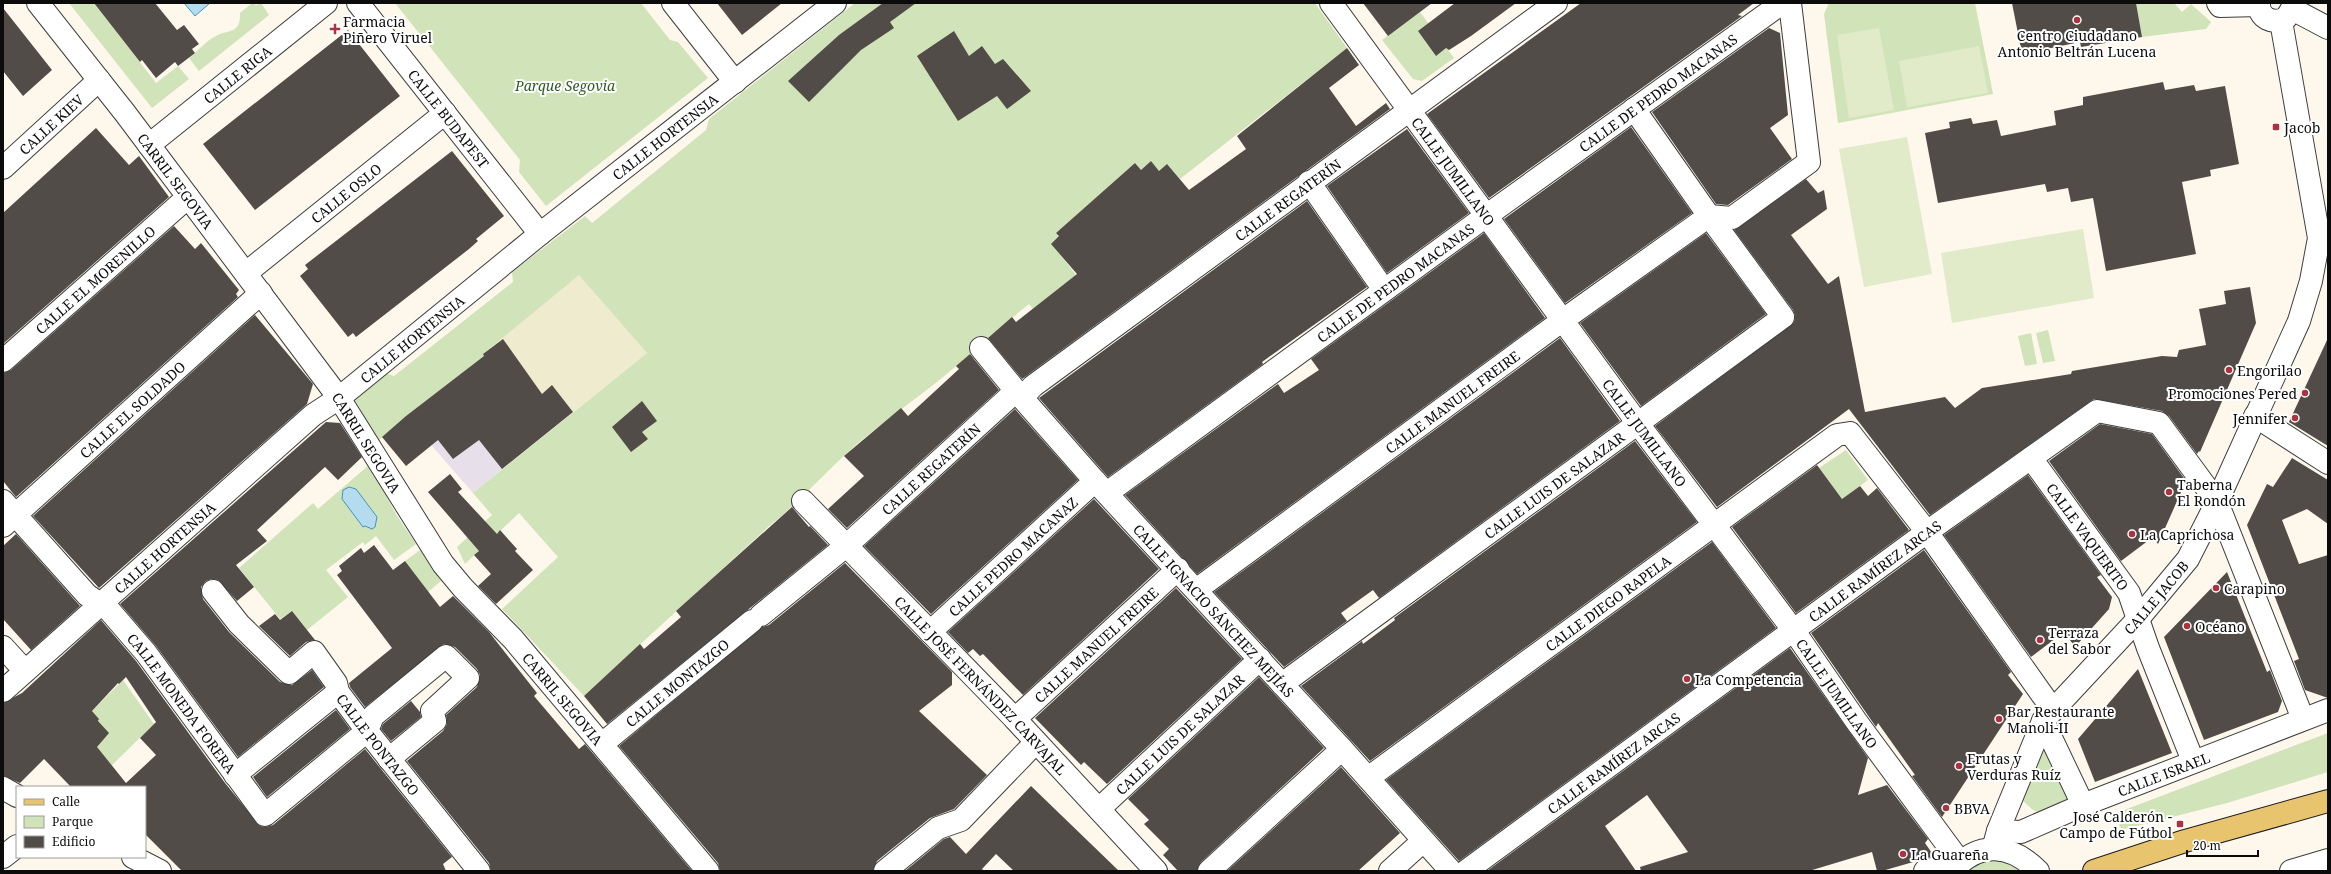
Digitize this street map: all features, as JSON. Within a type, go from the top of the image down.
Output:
[{"type":"main road","points":[[2094,871],[2185,841],[2328,801]]},
{"type":"street","name":"CARRIL SEGOVIA","points":[[38,3],[99,80],[339,398],[443,564],[463,588],[513,639],[708,871]]},
{"type":"street","name":"CALLE RIGA","points":[[148,145],[326,3]]},
{"type":"street","name":"CALLE BUDAPEST","points":[[358,3],[540,234]]},
{"type":"street","points":[[674,3],[735,82]]},
{"type":"street","name":"CALLE HORTENSIA","points":[[3,691],[313,415],[339,398],[540,234],[835,3]]},
{"type":"street","name":"CALLE JUMILLANO","points":[[1332,3],[1639,425],[1794,631],[1956,866]]},
{"type":"street","name":"CALLE REGATERÍN","points":[[846,546],[1019,395],[1556,3]]},
{"type":"street","name":"CALLE DE PEDRO MACANAS","points":[[1101,487],[1384,290],[1782,3]]},
{"type":"street","points":[[1634,109],[1710,216],[1732,218],[1809,162],[1790,3]]},
{"type":"street","points":[[2218,3],[2220,6],[2259,4],[2261,13],[2273,22],[2288,11],[2328,28]]},
{"type":"street","name":"CALLE JACOB","points":[[1995,840],[2048,715],[2138,619],[2188,558],[2218,502],[2299,320],[2311,281],[2319,238],[2288,11]]},
{"type":"street","name":"CALLE KIEV","points":[[3,168],[99,80]]},
{"type":"street","name":"CALLE OSLO","points":[[246,273],[445,113]]},
{"type":"street","points":[[1309,182],[1384,290]]},
{"type":"street","name":"CALLE EL MORENILLO","points":[[3,361],[188,198]]},
{"type":"street","name":"CALLE MANUEL FREIRE","points":[[1196,590],[1563,320],[1710,216]]},
{"type":"street","name":"CALLE LUIS DE SALAZAR","points":[[1282,684],[1639,425],[1783,317],[1710,216]]},
{"type":"street","name":"CALLE EL SOLDADO","points":[[7,514],[261,293]]},
{"type":"street","name":"CALLE IGNACIO SÁNCHEZ MEJÍAS","points":[[981,348],[1019,395],[1101,487],[1178,569],[1451,871]]},
{"type":"street","name":"CALLE RAMÍREZ ARCAS","points":[[1466,871],[1927,532],[2097,411],[2159,423],[2218,502],[2303,719]]},
{"type":"street","points":[[2255,416],[2328,462]]},
{"type":"street","name":"CALLE DIEGO RAPELA","points":[[1368,778],[1714,523],[1837,435],[1850,433],[1927,532]]},
{"type":"street","name":"CALLE VAQUERITO","points":[[2031,458],[2129,593],[2193,761]]},
{"type":"street","name":"CALLE PEDRO MACANAZ","points":[[930,632],[1101,487]]},
{"type":"street","name":"CALLE JOSÉ FERNÁNDEZ CARVAJAL","points":[[803,501],[1015,719],[1156,871]]},
{"type":"street","name":"CALLE MONEDA FORERA","points":[[7,514],[87,595],[109,610],[146,653],[265,815],[367,730]]},
{"type":"street","points":[[1927,532],[2048,715],[2083,804]]},
{"type":"street","name":"CALLE MONTAZGO","points":[[602,744],[846,546]]},
{"type":"street","name":"CALLE MANUEL FREIRE","points":[[1015,719],[1178,569]]},
{"type":"street","name":"CALLE PONTAZGO","points":[[213,591],[239,624],[289,673],[314,652],[336,683],[338,692],[478,871]]},
{"type":"street","points":[[3,647],[25,671]]},
{"type":"street","points":[[367,730],[373,716],[446,656],[468,678],[432,711],[436,721],[389,759]]},
{"type":"street","name":"CALLE LUIS DE SALAZAR","points":[[1099,809],[1260,660]]},
{"type":"street","points":[[235,775],[338,692]]},
{"type":"street","name":"CALLE ISRAEL","points":[[1995,840],[2021,832],[2083,804],[2328,710]]},
{"type":"street","points":[[885,871],[938,828],[962,820],[1036,742]]},
{"type":"street","points":[[1209,871],[1342,749]]},
{"type":"street","points":[[3,788],[16,795]]},
{"type":"street","points":[[1925,871],[1956,866],[1995,840],[2010,851],[2026,859],[2038,871]]},
{"type":"street","points":[[1390,871],[1423,841]]},
{"type":"street","points":[[3,858],[16,847]]},
{"type":"street","points":[[135,858],[160,871]]},
{"type":"street","points":[[2291,871],[2328,860]]},
{"type":"shaded area","points":[[579,274],[647,353],[534,443],[483,354]]},
{"type":"shaded area","points":[[473,365],[534,443],[473,493],[406,416]]},
{"type":"green space","points":[[69,3],[94,3],[156,83],[178,66],[189,79],[152,108]]},
{"type":"green space","points":[[252,3],[256,5],[261,3],[269,15],[199,71],[189,58],[212,38],[236,28],[240,20],[240,13]]},
{"type":"green space","name":"Parque Segovia","points":[[395,3],[641,3],[670,40],[678,42],[708,78],[546,206],[519,172],[520,160]]},
{"type":"green space","points":[[855,3],[1315,3],[1347,48],[1180,179],[1167,164],[1159,171],[1151,161],[1141,170],[1135,163],[1056,233],[1059,236],[1052,244],[1076,275],[1033,309],[1029,304],[943,377],[857,444],[791,507],[584,696],[502,609],[558,557],[519,513],[465,564],[457,547],[492,515],[473,493],[647,353],[579,275],[483,354],[484,356],[406,416],[378,441],[354,399],[385,373],[394,376],[513,282],[512,272],[585,216],[592,223],[706,130],[709,119]]},
{"type":"green space","points":[[1829,3],[1975,3],[1993,94],[1838,123],[1824,14]]},
{"type":"green space","points":[[2136,3],[2174,3],[2182,12],[2191,4],[2211,22],[2206,29],[2142,37]]},
{"type":"green space","points":[[1420,12],[1454,58],[1422,81],[1413,79],[1382,40]]},
{"type":"green space","points":[[1879,28],[1894,110],[1849,118],[1837,35]]},
{"type":"green space","points":[[1979,46],[1988,93],[1907,107],[1899,61]]},
{"type":"green space","points":[[1907,137],[1932,274],[1864,287],[1839,149]]},
{"type":"green space","points":[[2083,229],[2094,298],[1952,323],[1941,253]]},
{"type":"green space","points":[[2048,330],[2055,361],[2043,363],[2036,333]]},
{"type":"green space","points":[[2031,333],[2037,364],[2025,366],[2018,336]]},
{"type":"green space","points":[[1846,450],[1868,480],[1842,499],[1819,468]]},
{"type":"green space","points":[[369,465],[397,516],[416,544],[394,560],[376,536],[365,545],[363,542],[326,570],[348,597],[307,630],[292,611],[280,619],[239,568],[313,503],[318,509]]},
{"type":"green space","points":[[420,550],[441,581],[428,592],[405,561]]},
{"type":"green space","points":[[123,680],[154,724],[105,772],[89,755],[99,719],[92,711]]},
{"type":"green space","points":[[2328,733],[2328,772],[2227,803],[2121,830],[2116,813]]},
{"type":"green space","points":[[2050,747],[2069,798],[2038,812],[2033,810],[2023,801],[2028,778],[2034,763],[2038,756]]},
{"type":"green space","points":[[1983,860],[2008,861],[2012,863],[2019,871],[1964,871]]},
{"type":"water","points":[[184,3],[210,3],[195,16]]},
{"type":"water","points":[[349,487],[356,489],[377,517],[375,527],[372,529],[365,526],[363,527],[342,499],[343,490]]},
{"type":"building","points":[[94,3],[155,3],[177,30],[184,25],[199,44],[192,49],[195,53],[178,66],[175,62],[156,78],[142,60],[140,62]]},
{"type":"building","points":[[717,3],[782,3],[742,35]]},
{"type":"building","points":[[883,3],[916,3],[890,22],[894,28],[861,50],[809,102],[788,81],[839,35]]},
{"type":"building","points":[[1363,3],[1432,3],[1388,36]]},
{"type":"building","points":[[1455,3],[1516,3],[1471,36],[1449,50],[1446,48],[1436,56],[1418,31]]},
{"type":"building","points":[[1581,3],[1754,3],[1738,15],[1742,16],[1489,198],[1427,114]]},
{"type":"building","name":"Centro Ciudadano Antonio Beltrán Lucena","points":[[2012,3],[2136,3],[2142,37],[2081,47],[2080,42],[2022,54]]},
{"type":"building","points":[[3,8],[52,70],[23,96],[3,71]]},
{"type":"building","points":[[1769,28],[1780,33],[1788,115],[1770,128],[1792,159],[1728,205],[1716,204],[1652,112]]},
{"type":"building","points":[[348,30],[400,96],[255,210],[203,144]]},
{"type":"building","points":[[954,31],[969,56],[982,46],[995,64],[1003,59],[1031,91],[1007,109],[997,96],[958,121],[917,56]]},
{"type":"building","points":[[1347,48],[1359,65],[1329,88],[1356,126],[1386,103],[1390,109],[1022,379],[988,338],[1012,317],[1016,322],[1077,274],[1051,244],[1059,236],[1056,233],[1135,163],[1141,170],[1151,161],[1159,171],[1167,164],[1189,190],[1246,149],[1237,136]]},
{"type":"building","points":[[2163,82],[2165,90],[2194,85],[2196,91],[2225,86],[2239,164],[2210,170],[2211,176],[2182,182],[2196,254],[2106,271],[2093,198],[2071,202],[2068,188],[2047,192],[2045,184],[1938,203],[1925,133],[1950,128],[1949,122],[1971,118],[1973,124],[1997,120],[2001,136],[2056,125],[2054,111],[2083,105],[2083,97]]},
{"type":"building","points":[[1631,127],[1692,213],[1565,303],[1504,219]]},
{"type":"building","points":[[96,128],[129,165],[139,156],[169,197],[3,344],[3,213]]},
{"type":"building","points":[[1407,129],[1469,213],[1387,273],[1327,186]]},
{"type":"building","points":[[452,151],[504,216],[476,239],[478,241],[469,249],[356,337],[353,333],[348,337],[300,276],[308,269],[305,265]]},
{"type":"building","points":[[1806,179],[1818,193],[1824,190],[1827,209],[1791,235],[1828,284],[1839,276],[1865,412],[1945,397],[1955,408],[1982,388],[2071,374],[2072,371],[2162,356],[2177,357],[2179,350],[2206,345],[2199,309],[2226,304],[2224,291],[2250,287],[2256,323],[2200,452],[2199,451],[2197,454],[2169,416],[2162,411],[2094,399],[1930,515],[1849,409],[1717,507],[1655,426],[1794,322],[1795,316],[1793,310],[1734,230]]},
{"type":"building","points":[[1307,201],[1367,287],[1262,362],[1263,364],[1108,477],[1039,398]]},
{"type":"building","points":[[174,226],[195,249],[201,243],[239,290],[236,294],[238,297],[16,497],[3,481],[3,373],[11,370]]},
{"type":"building","points":[[1484,233],[1545,318],[1197,574],[1125,495],[1278,384],[1284,393],[1319,370],[1311,359]]},
{"type":"building","points":[[1706,233],[1766,314],[1641,406],[1580,323]]},
{"type":"building","points":[[255,315],[313,384],[307,404],[99,588],[33,516]]},
{"type":"building","points":[[1560,338],[1620,421],[1379,598],[1373,590],[1341,613],[1347,621],[1284,667],[1214,592]]},
{"type":"building","points":[[2328,338],[2328,446],[2289,422]]},
{"type":"building","points":[[503,339],[542,394],[552,385],[573,412],[502,469],[479,440],[453,459],[438,440],[406,466],[382,437],[406,416],[484,356],[483,354]]},
{"type":"building","points":[[970,354],[999,390],[847,528],[828,509],[864,476],[844,456],[901,408],[908,416],[959,369],[956,366]]},
{"type":"building","points":[[642,401],[657,421],[642,432],[648,439],[631,452],[612,427]]},
{"type":"building","points":[[1015,409],[1078,480],[931,614],[864,546]]},
{"type":"building","points":[[326,422],[340,423],[362,457],[338,480],[325,467],[257,530],[267,541],[236,565],[254,587],[237,601],[218,580],[212,579],[206,581],[201,587],[203,599],[229,632],[280,682],[292,685],[312,670],[324,687],[238,757],[156,646],[120,604]]},
{"type":"building","points":[[2100,424],[2152,434],[2186,481],[2158,544],[2153,537],[2121,561],[2049,461]]},
{"type":"building","points":[[1635,441],[1697,522],[1370,761],[1301,686],[1362,641],[1363,644],[1395,620],[1394,618]]},
{"type":"building","points":[[2292,458],[2328,480],[2328,524],[2307,509],[2282,520],[2299,564],[2328,555],[2328,698],[2305,690],[2294,661],[2299,659],[2247,525],[2267,484],[2273,487]]},
{"type":"building","points":[[1817,465],[1842,499],[1860,486],[1868,496],[1877,488],[1909,530],[1796,613],[1732,527]]},
{"type":"building","points":[[450,474],[462,489],[458,492],[497,534],[500,530],[517,549],[515,551],[533,570],[496,604],[478,586],[491,574],[474,555],[479,551],[428,492]]},
{"type":"building","points":[[2028,475],[2101,575],[2097,577],[2112,597],[2109,609],[2075,647],[2064,632],[2031,657],[1944,535]]},
{"type":"building","points":[[1094,499],[1159,569],[1023,695],[983,654],[980,656],[973,649],[968,653],[948,632]]},
{"type":"building","points":[[792,507],[809,527],[810,526],[828,545],[607,724],[584,696],[640,644],[644,649],[681,617],[676,611]]},
{"type":"building","points":[[16,534],[80,606],[31,650],[3,619],[3,546]]},
{"type":"building","points":[[1712,542],[1776,628],[1459,861],[1386,780]]},
{"type":"building","points":[[374,545],[393,570],[405,561],[440,607],[453,596],[489,632],[537,693],[534,696],[579,749],[585,744],[692,871],[491,871],[489,863],[407,761],[443,731],[447,724],[446,715],[477,687],[480,675],[477,669],[455,647],[444,644],[365,707],[350,687],[349,683],[392,648],[337,575],[342,571],[339,566],[361,548],[364,553]]},
{"type":"building","points":[[1924,550],[2011,672],[2008,675],[2023,694],[1942,817],[1912,776],[1915,775],[1878,723],[1876,727],[1811,633]]},
{"type":"building","points":[[845,563],[952,672],[952,685],[919,711],[987,775],[954,809],[930,818],[877,861],[873,871],[720,871],[718,863],[619,746],[762,627],[769,625]]},
{"type":"building","points":[[2227,572],[2267,672],[2270,670],[2282,701],[2278,712],[2204,740],[2164,637]]},
{"type":"building","points":[[1176,588],[1242,659],[1107,784],[1084,762],[1081,765],[1035,718]]},
{"type":"building","points":[[292,611],[315,640],[306,642],[290,656],[259,626],[275,614],[280,620]]},
{"type":"building","points":[[101,620],[136,661],[225,783],[260,826],[266,827],[273,825],[365,749],[452,857],[443,864],[446,871],[182,871],[146,835],[146,786],[70,786],[44,759],[20,783],[3,776],[3,703],[22,693]],"holes":[[[126,677],[156,722],[140,738],[156,755],[126,783],[97,747],[109,733],[98,721],[99,719],[92,711],[118,683],[119,684]]]},
{"type":"building","points":[[1790,648],[1868,758],[1858,795],[1887,785],[1928,839],[1925,843],[1934,856],[1882,871],[1877,871],[1872,852],[1809,871],[1641,871],[1640,867],[1688,852],[1647,795],[1605,826],[1636,871],[1487,871]]},
{"type":"building","points":[[2138,669],[2172,753],[2095,782],[2078,739]]},
{"type":"building","points":[[1259,677],[1324,748],[1201,862],[1197,871],[1178,871],[1163,855],[1169,849],[1144,824],[1149,820],[1128,799]]},
{"type":"building","points":[[411,701],[420,712],[421,717],[391,741],[381,729],[383,724]]},
{"type":"building","points":[[336,710],[350,729],[267,797],[253,777]]},
{"type":"building","points":[[1341,767],[1400,833],[1358,871],[1227,871]]},
{"type":"building","points":[[1031,786],[1119,871],[1014,871],[996,854],[982,869],[984,871],[905,871],[944,839],[950,837],[966,854]]},
{"type":"place","name":"Centro Ciudadano Antonio Beltrán Lucena","points":[[2077,20]]},
{"type":"place","name":"Farmacia Piñero Viruel","points":[[335,29]]},
{"type":"place","name":"Jacob","points":[[2276,127]]},
{"type":"place","name":"Engorilao","points":[[2229,370]]},
{"type":"place","name":"Promociones Pered","points":[[2305,393]]},
{"type":"place","name":"Jennifer","points":[[2295,418]]},
{"type":"place","name":"Taberna El Rondón","points":[[2169,492]]},
{"type":"place","name":"La Caprichosa","points":[[2132,534]]},
{"type":"place","name":"Carapino","points":[[2216,588]]},
{"type":"place","name":"Océano","points":[[2187,626]]},
{"type":"place","name":"Terraza del Sabor","points":[[2040,640]]},
{"type":"place","name":"La Competencia","points":[[1687,679]]},
{"type":"place","name":"Bar Restaurante Manoli-II","points":[[1999,719]]},
{"type":"place","name":"Frutas y Verduras Ruíz","points":[[1959,766]]},
{"type":"place","name":"BBVA","points":[[1946,808]]},
{"type":"place","name":"José Calderón - Campo de Fútbol","points":[[2180,824]]},
{"type":"place","name":"La Guareña","points":[[1903,854]]}]
